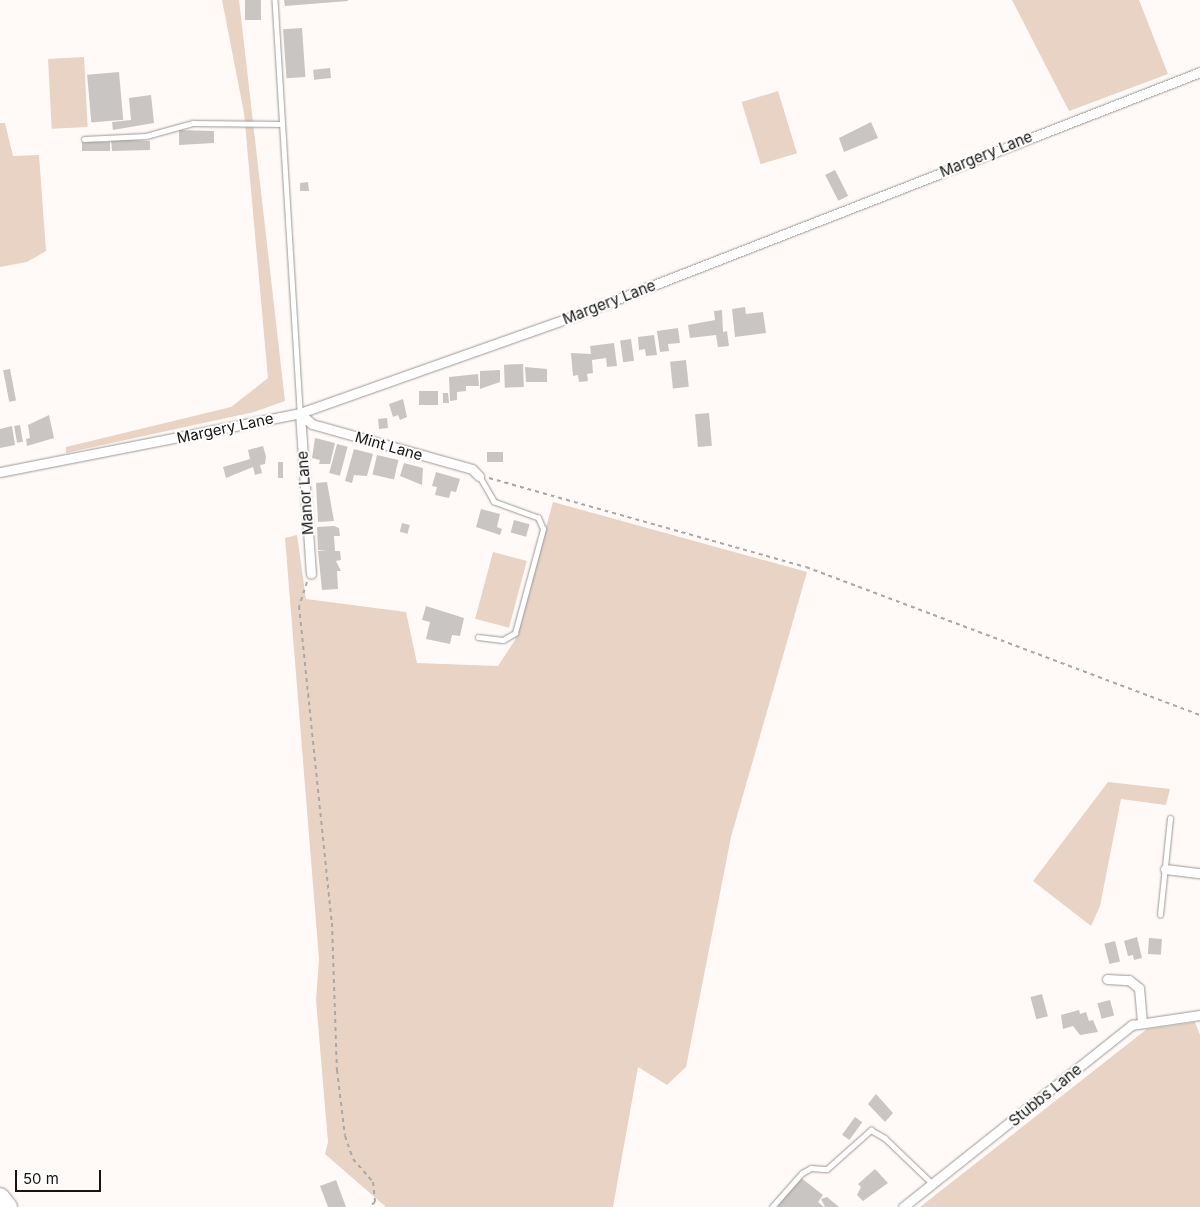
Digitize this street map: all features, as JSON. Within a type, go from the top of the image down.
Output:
[{"type":"highway","points":[[0,1197],[8,1207]]},
{"type":"street","name":"Margery Lane","points":[[0,472],[300,413],[582,313],[1200,72]]},
{"type":"street","name":"Mint Lane","points":[[300,413],[312,424],[472,469],[479,476]]},
{"type":"street","name":"Manor Lane","points":[[300,413],[310,574]]},
{"type":"street","points":[[1165,868],[1200,873]]},
{"type":"street","points":[[1107,979],[1129,980],[1139,988],[1142,1020],[1200,1015]]},
{"type":"street","name":"Stubbs Lane","points":[[903,1207],[934,1185],[1142,1020]]},
{"type":"lane","points":[[275,0],[300,413]]},
{"type":"lane","points":[[84,138],[146,136],[194,123],[282,124]]},
{"type":"lane","points":[[478,637],[503,640],[516,633],[543,529],[538,518],[494,502],[479,476]]},
{"type":"lane","points":[[1160,915],[1170,819]]},
{"type":"lane","points":[[772,1207],[802,1173],[811,1168],[826,1169],[871,1130],[885,1138],[934,1185]]},
{"type":"path","points":[[479,476],[806,567],[1200,715]]},
{"type":"path","points":[[310,574],[299,606],[332,923],[337,1070],[345,1136],[353,1159],[373,1182],[375,1202],[369,1207]]},
{"type":"shaded area","points":[[222,0],[239,0],[285,401],[254,412],[66,453],[66,447],[231,407],[268,378],[244,113]]},
{"type":"shaded area","points":[[1012,0],[1139,0],[1168,74],[1069,111]]},
{"type":"shaded area","points":[[84,57],[88,127],[52,129],[48,59]]},
{"type":"shaded area","points":[[778,91],[797,153],[761,164],[742,102]]},
{"type":"shaded area","points":[[0,123],[5,123],[13,156],[39,155],[46,251],[27,262],[0,267]]},
{"type":"shaded area","points":[[553,502],[807,572],[731,837],[686,1067],[667,1085],[638,1067],[613,1207],[386,1207],[325,1154],[328,1142],[316,1000],[319,959],[285,538],[297,535],[306,599],[406,612],[417,663],[498,666],[515,640]]},
{"type":"shaded area","points":[[493,552],[527,561],[509,628],[475,619]]},
{"type":"shaded area","points":[[1108,782],[1170,789],[1166,805],[1121,799],[1100,906],[1091,926],[1033,881]]},
{"type":"shaded area","points":[[1195,1022],[1200,1035],[1200,1207],[920,1207],[1147,1029]]},
{"type":"building","points":[[245,0],[261,0],[261,20],[245,20]]},
{"type":"building","points":[[284,0],[348,0],[348,1],[285,6]]},
{"type":"building","points":[[302,28],[305,77],[286,78],[283,29]]},
{"type":"building","points":[[330,68],[331,78],[314,80],[313,70]]},
{"type":"building","points":[[119,72],[123,120],[91,123],[87,75]]},
{"type":"building","points":[[151,95],[154,123],[113,130],[112,122],[131,120],[129,98]]},
{"type":"building","points":[[871,122],[878,138],[844,152],[839,138]]},
{"type":"building","points":[[179,130],[214,131],[214,143],[179,145]]},
{"type":"building","points":[[111,139],[150,141],[150,150],[112,151]]},
{"type":"building","points":[[82,142],[110,142],[110,151],[82,151]]},
{"type":"building","points":[[835,170],[848,196],[838,201],[825,175]]},
{"type":"building","points":[[308,182],[309,191],[300,191],[300,183]]},
{"type":"building","points":[[745,307],[746,314],[763,312],[766,333],[735,337],[732,309]]},
{"type":"building","points":[[722,310],[723,332],[727,331],[729,346],[718,347],[716,335],[690,338],[688,325],[715,320],[714,311]]},
{"type":"building","points":[[678,328],[680,343],[668,344],[669,351],[660,352],[657,331]]},
{"type":"building","points":[[654,335],[657,355],[646,356],[645,349],[639,350],[638,337]]},
{"type":"building","points":[[631,339],[634,361],[623,362],[620,341]]},
{"type":"building","points":[[614,343],[617,366],[607,367],[606,358],[592,360],[593,373],[587,374],[588,381],[579,382],[578,375],[573,376],[571,353],[591,354],[590,346]]},
{"type":"building","points":[[686,360],[689,387],[673,389],[670,362]]},
{"type":"building","points":[[523,364],[524,387],[505,388],[504,365]]},
{"type":"building","points":[[525,367],[547,369],[547,382],[526,382]]},
{"type":"building","points":[[10,369],[16,400],[9,402],[3,370]]},
{"type":"building","points":[[500,370],[500,382],[480,389],[480,371]]},
{"type":"building","points":[[478,374],[479,386],[466,386],[466,391],[457,392],[457,400],[450,401],[449,377]]},
{"type":"building","points":[[419,391],[438,391],[438,405],[419,405]]},
{"type":"building","points":[[443,393],[448,393],[449,403],[443,403]]},
{"type":"building","points":[[403,399],[407,417],[400,420],[398,415],[393,417],[389,404]]},
{"type":"building","points":[[709,413],[712,446],[698,447],[695,414]]},
{"type":"building","points":[[49,415],[54,438],[27,446],[26,439],[30,438],[28,425]]},
{"type":"building","points":[[387,418],[388,428],[379,429],[378,419]]},
{"type":"building","points":[[20,425],[23,442],[17,443],[14,426]]},
{"type":"building","points":[[12,426],[15,445],[0,448],[0,429]]},
{"type":"building","points":[[315,438],[335,443],[330,464],[319,464],[320,460],[312,458]]},
{"type":"building","points":[[337,444],[348,447],[340,476],[329,473]]},
{"type":"building","points":[[263,446],[266,457],[265,464],[260,465],[262,473],[255,475],[253,467],[226,478],[223,467],[250,459],[248,450]]},
{"type":"building","points":[[354,449],[373,454],[367,476],[354,475],[352,483],[345,481]]},
{"type":"building","points":[[487,452],[503,452],[503,462],[487,462]]},
{"type":"building","points":[[377,455],[398,460],[394,479],[373,474]]},
{"type":"building","points":[[278,462],[283,462],[283,478],[278,478]]},
{"type":"building","points":[[404,463],[423,468],[422,485],[400,476]]},
{"type":"building","points":[[436,472],[460,479],[456,492],[451,491],[449,498],[435,495],[437,487],[432,486]]},
{"type":"building","points":[[327,482],[334,521],[318,522],[316,483]]},
{"type":"building","points":[[481,509],[500,514],[497,527],[502,529],[500,535],[476,527]]},
{"type":"building","points":[[514,520],[529,524],[526,537],[511,533]]},
{"type":"building","points":[[402,523],[410,525],[408,534],[400,532]]},
{"type":"building","points":[[334,526],[339,528],[340,536],[334,536],[335,551],[340,551],[341,560],[336,561],[341,571],[337,571],[338,589],[322,590],[318,551],[327,550],[318,550],[317,527]]},
{"type":"building","points":[[426,606],[464,618],[460,636],[452,635],[450,644],[426,639],[430,622],[422,620]]},
{"type":"building","points":[[1137,937],[1142,958],[1134,960],[1133,955],[1128,956],[1124,941]]},
{"type":"building","points":[[1149,938],[1162,939],[1161,955],[1148,954]]},
{"type":"building","points":[[1115,941],[1120,961],[1109,964],[1104,944]]},
{"type":"building","points":[[1042,994],[1048,1016],[1036,1019],[1030,997]]},
{"type":"building","points":[[1110,1000],[1114,1015],[1102,1019],[1097,1003]]},
{"type":"building","points":[[1079,1010],[1080,1014],[1086,1012],[1089,1021],[1093,1020],[1098,1032],[1080,1035],[1073,1026],[1063,1029],[1061,1015]]},
{"type":"building","points":[[876,1094],[893,1113],[885,1122],[868,1104]]},
{"type":"building","points":[[855,1117],[862,1122],[849,1140],[842,1135]]},
{"type":"building","points":[[875,1169],[888,1183],[863,1201],[857,1195],[861,1187],[858,1184]]},
{"type":"building","points":[[800,1177],[823,1195],[818,1202],[824,1207],[777,1207]]},
{"type":"building","points":[[336,1180],[346,1207],[328,1207],[320,1186]]},
{"type":"building","points":[[827,1197],[839,1207],[825,1207],[821,1199]]}]
